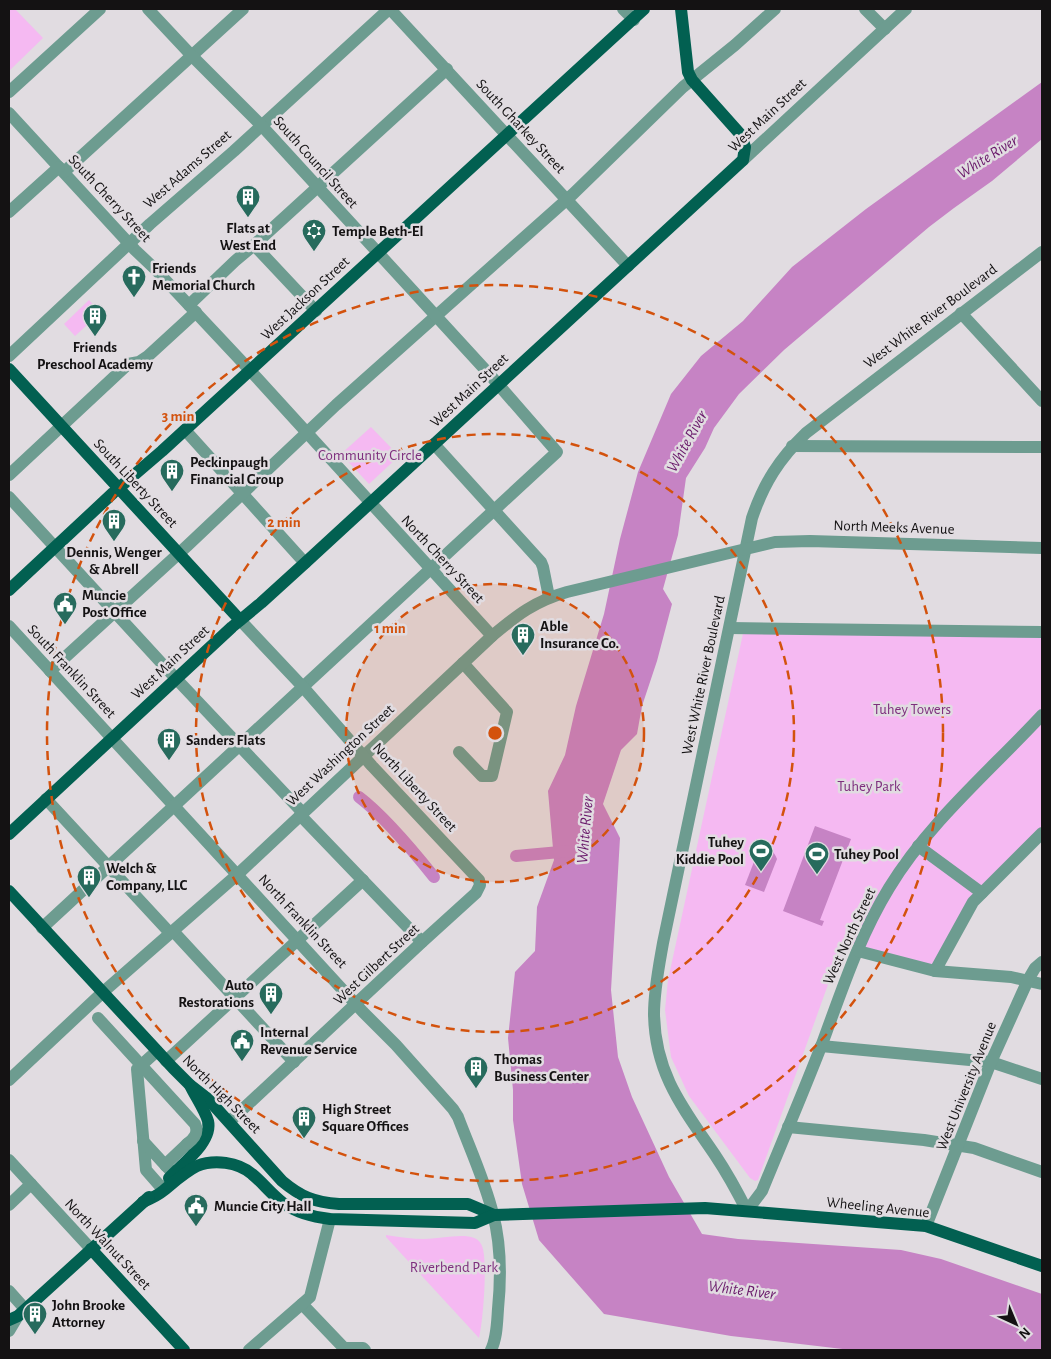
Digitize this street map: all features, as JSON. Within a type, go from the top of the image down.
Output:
[{"type":"main road","name":"West Jackson Street","points":[[9,590],[644,9]]},
{"type":"main road","points":[[682,9],[688,72],[692,80],[742,135],[745,147],[742,160]]},
{"type":"main road","name":"West Main Street","points":[[9,834],[176,678],[305,563],[742,160]]},
{"type":"main road","name":"South Liberty Street","points":[[9,369],[240,620]]},
{"type":"main road","name":"North High Street","points":[[9,891],[166,1061],[190,1085],[208,1099],[282,1181],[306,1198],[338,1204],[468,1204],[494,1215]]},
{"type":"main road","points":[[17,1315],[160,1186],[170,1170],[198,1149],[205,1139],[209,1127],[208,1119],[190,1085]]},
{"type":"main road","name":"North High Street","points":[[143,1202],[161,1193],[184,1174],[198,1166],[212,1162],[224,1162],[244,1168],[283,1203],[300,1213],[330,1219],[475,1223],[494,1215],[705,1208]]},
{"type":"main road","name":"Wheeling Avenue","points":[[705,1208],[926,1226],[1042,1266]]},
{"type":"main road","name":"North Walnut Street","points":[[91,1249],[184,1350]]},
{"type":"street","points":[[9,92],[100,9]]},
{"type":"street","name":"South Council Street","points":[[148,9],[261,125],[558,452],[494,510]]},
{"type":"street","points":[[9,212],[61,170],[243,9]]},
{"type":"street","name":"South Gharkey Street","points":[[390,9],[628,266]]},
{"type":"street","name":"West Adams Street","points":[[9,356],[129,244],[390,9]]},
{"type":"street","points":[[623,9],[634,20]]},
{"type":"street","points":[[50,671],[179,554],[336,405],[567,200],[692,80],[775,9]]},
{"type":"street","points":[[865,9],[885,29]]},
{"type":"street","name":"West Main Street","points":[[742,160],[906,9]]},
{"type":"street","points":[[9,475],[128,364],[139,362],[148,356],[235,261],[254,246],[447,69]]},
{"type":"street","name":"South Cherry Street","points":[[9,113],[129,244],[193,309],[370,503]]},
{"type":"street","points":[[254,246],[316,311]]},
{"type":"street","name":"West White River Boulevard","points":[[747,1210],[732,1182],[687,1116],[668,1084],[658,1051],[654,1016],[656,980],[662,942],[752,518],[758,500],[778,464],[792,446],[838,407],[1042,252]]},
{"type":"street","points":[[961,313],[1042,401]]},
{"type":"street","points":[[185,430],[305,563]]},
{"type":"street","points":[[434,444],[541,562],[553,596]]},
{"type":"street","points":[[792,446],[1042,447]]},
{"type":"street","points":[[9,497],[422,942]]},
{"type":"street","name":"North Cherry Street","points":[[370,503],[492,636]]},
{"type":"street","points":[[42,928],[494,510]]},
{"type":"street","name":"North Meeks Avenue","points":[[746,549],[775,542],[810,541],[1042,548]]},
{"type":"street","name":"West Washington Street","points":[[9,1080],[102,993],[238,874],[492,636],[522,611],[539,601],[553,596],[746,549]]},
{"type":"street","name":"North Liberty Street","points":[[240,620],[479,880],[478,890]]},
{"type":"street","name":"South Franklin Street","points":[[9,626],[111,738]]},
{"type":"street","points":[[730,628],[1042,632]]},
{"type":"street","points":[[459,752],[482,776],[492,776],[507,712],[463,663]]},
{"type":"street","name":"West North Street","points":[[747,1210],[762,1191],[821,1046],[848,969],[890,887],[918,846],[1042,716]]},
{"type":"street","name":"North Franklin Street","points":[[111,738],[394,1044],[453,1109],[458,1117],[494,1215],[499,1247],[497,1328],[494,1345],[491,1350]]},
{"type":"street","points":[[46,799],[294,1062]]},
{"type":"street","points":[[935,971],[973,902],[1042,834]]},
{"type":"street","points":[[918,846],[982,893]]},
{"type":"street","points":[[166,1061],[363,880]]},
{"type":"street","name":"West Gilbert Street","points":[[229,1122],[478,890]]},
{"type":"street","points":[[858,950],[935,971],[1011,977],[1042,984]]},
{"type":"street","name":"West University Avenue","points":[[926,1226],[959,1147],[991,1062],[1028,980],[1035,968],[1042,962]]},
{"type":"street","points":[[87,1007],[195,1124],[197,1130],[195,1136],[169,1161],[170,1170]]},
{"type":"street","points":[[821,1046],[991,1062],[1042,1079]]},
{"type":"street","points":[[157,1051],[137,1069],[146,1170],[160,1186]]},
{"type":"street","points":[[788,1127],[924,1140],[974,1148],[1042,1172]]},
{"type":"street","points":[[143,1141],[170,1170]]},
{"type":"street","name":"North Walnut Street","points":[[9,1160],[91,1249]]},
{"type":"street","points":[[9,1205],[31,1184]]},
{"type":"street","points":[[249,1350],[310,1297],[330,1219]]},
{"type":"street","points":[[9,1291],[17,1315],[9,1331]]},
{"type":"street","points":[[302,1304],[344,1348],[364,1348],[366,1350]]},
{"type":"green space","points":[[9,9],[15,9],[43,38],[9,71]]},
{"type":"green space","points":[[89,300],[100,313],[75,336],[64,324]]},
{"type":"green space","name":"Community Circle","points":[[371,427],[399,456],[369,484],[341,454]]},
{"type":"green space","name":"Tuhey Park","points":[[744,629],[1042,632],[1042,831],[973,902],[934,965],[849,943],[840,965],[835,965],[758,1180],[755,1181],[750,1178],[689,1096],[671,1057],[665,1010],[668,980]]},
{"type":"green space","name":"Riverbend Park","points":[[386,1235],[424,1239],[464,1236],[479,1241],[484,1253],[485,1277],[479,1338],[386,1237]]},
{"type":"water","name":"White River","points":[[1042,82],[1042,139],[992,181],[929,227],[784,350],[739,394],[714,428],[705,448],[686,478],[678,535],[663,589],[672,604],[657,661],[642,706],[637,734],[621,750],[603,804],[620,838],[611,990],[618,1057],[632,1097],[669,1177],[702,1234],[738,1239],[901,1250],[941,1259],[1042,1294],[1042,1350],[851,1350],[731,1336],[604,1314],[539,1240],[522,1184],[513,1120],[513,1090],[508,1038],[515,972],[535,951],[537,907],[554,860],[548,791],[565,755],[576,706],[604,614],[620,539],[638,472],[671,394],[701,356],[743,321],[792,267],[866,209]]},
{"type":"water","name":"Tuhey Pool","points":[[815,826],[851,839],[820,920],[824,921],[822,926],[783,911]]},
{"type":"water","name":"Tuhey Kiddie Pool","points":[[762,848],[771,850],[777,859],[764,892],[745,885],[757,854]]},
{"type":"waterway","points":[[359,797],[388,824],[434,877]]},
{"type":"waterway","name":"White River","points":[[516,856],[571,851]]},
{"type":"place","name":"Flats at West End","points":[[248,218]]},
{"type":"place","name":"Temple Beth-El","points":[[314,252]]},
{"type":"place","name":"Friends Memorial Church","points":[[134,298]]},
{"type":"place","name":"Friends Preschool Academy","points":[[95,337]]},
{"type":"place","name":"Peckinpaugh Financial Group","points":[[172,492]]},
{"type":"place","name":"Dennis, Wenger & Abrell","points":[[114,542]]},
{"type":"place","name":"Muncie Post Office","points":[[65,625]]},
{"type":"place","name":"Able Insurance Co.","points":[[523,656]]},
{"type":"place","name":"Sanders Flats","points":[[169,761]]},
{"type":"place","name":"Tuhey Kiddie Pool","points":[[761,872]]},
{"type":"place","name":"Tuhey Pool","points":[[817,875]]},
{"type":"place","name":"Welch & Company, LLC","points":[[89,898]]},
{"type":"place","name":"Auto Restorations","points":[[271,1015]]},
{"type":"place","name":"Internal Revenue Service","points":[[242,1062]]},
{"type":"place","name":"Thomas Business Center","points":[[476,1089]]},
{"type":"place","name":"High Street Square Offices","points":[[304,1139]]},
{"type":"place","name":"Muncie City Hall","points":[[196,1227]]},
{"type":"place","name":"John Brooke Attorney","points":[[35,1335]]},
{"type":"park label","name":"Tuhey Towers","points":[[912,709]]}]
